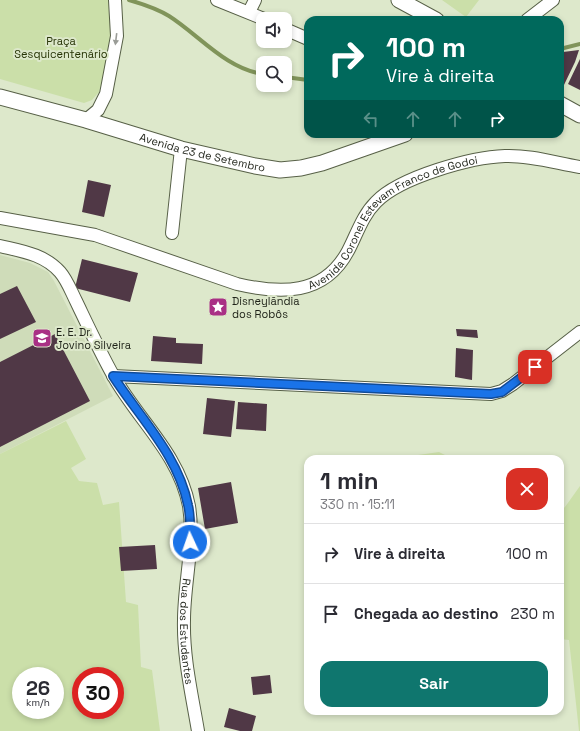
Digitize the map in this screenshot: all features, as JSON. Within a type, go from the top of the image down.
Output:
[{"type":"street","points":[[86,120],[98,110],[106,94],[117,36],[115,0]]},
{"type":"street","points":[[217,0],[256,15]]},
{"type":"street","points":[[249,12],[255,0]]},
{"type":"street","points":[[399,0],[429,16]]},
{"type":"street","points":[[532,16],[553,0]]},
{"type":"street","points":[[292,32],[304,37]]},
{"type":"street","name":"Avenida 23 de Setembro","points":[[0,97],[86,120],[181,149],[255,166],[280,170],[301,168],[322,163],[394,138]]},
{"type":"street","points":[[564,106],[580,115]]},
{"type":"street","points":[[564,113],[580,115]]},
{"type":"street","points":[[172,233],[181,149]]},
{"type":"street","name":"Avenida Coronel Estevam Franco de Godoi","points":[[0,218],[95,234],[237,284],[259,289],[295,289],[311,286],[326,278],[341,264],[364,216],[376,201],[408,181],[457,164],[490,157],[521,156],[580,167]]},
{"type":"street","name":"Rua dos Estudantes","points":[[0,246],[40,257],[60,272],[113,376],[128,400],[166,450],[184,487],[189,507],[190,542],[184,620],[185,649],[198,731]]},
{"type":"street","points":[[113,376],[491,394],[502,392],[580,332]]},
{"type":"shaded area","name":"E. E. Dr. Jovino Silveira","points":[[0,255],[30,263],[48,272],[113,396],[0,454]]},
{"type":"green space","name":"Praça Sesquicentenário","points":[[0,0],[108,0],[111,16],[109,55],[99,92],[92,100],[84,103],[0,79]]},
{"type":"green space","points":[[442,0],[479,0],[467,16]]},
{"type":"green space","points":[[66,421],[86,459],[71,468],[79,481],[97,483],[103,505],[119,502],[126,602],[138,605],[141,667],[152,670],[160,731],[0,731],[0,454]]},
{"type":"green space","points":[[439,452],[445,455],[418,455]]},
{"type":"green space","points":[[580,486],[580,731],[569,640],[564,639],[565,507]]},
{"type":"building","points":[[579,50],[564,85],[564,52]]},
{"type":"building","points":[[580,59],[580,90],[568,84]]},
{"type":"building","points":[[88,180],[111,185],[104,217],[82,212]]},
{"type":"building","points":[[82,259],[138,273],[130,302],[75,288]]},
{"type":"building","points":[[17,286],[36,322],[0,339],[0,294]]},
{"type":"building","points":[[456,329],[477,330],[478,338],[457,336]]},
{"type":"building","points":[[55,334],[90,401],[0,447],[0,362]]},
{"type":"building","points":[[153,336],[176,338],[176,343],[203,344],[202,364],[151,361]]},
{"type":"building","points":[[456,348],[473,350],[472,380],[455,377]]},
{"type":"building","points":[[207,398],[235,401],[231,437],[203,434]]},
{"type":"building","points":[[238,402],[267,404],[266,431],[236,429]]},
{"type":"building","points":[[231,482],[238,523],[205,529],[198,488]]},
{"type":"building","points":[[155,545],[157,569],[121,571],[119,547]]},
{"type":"building","points":[[270,675],[272,693],[253,695],[251,677]]},
{"type":"building","points":[[229,708],[256,716],[252,731],[240,731],[224,727]]},
{"type":"waterway","points":[[129,0],[149,6],[164,13],[237,66],[256,72]]},
{"type":"waterway","points":[[564,48],[580,44]]},
{"type":"waterway","points":[[292,78],[304,79]]},
{"type":"place","name":"Disneylãndia dos Robôs","points":[[218,307]]},
{"type":"place","name":"E. E. Dr. Jovino Silveira","points":[[42,338]]},
{"type":"route","points":[[190,542],[189,507],[184,487],[175,466],[166,450],[128,400],[113,376],[491,394],[502,392],[535,367]]}]
